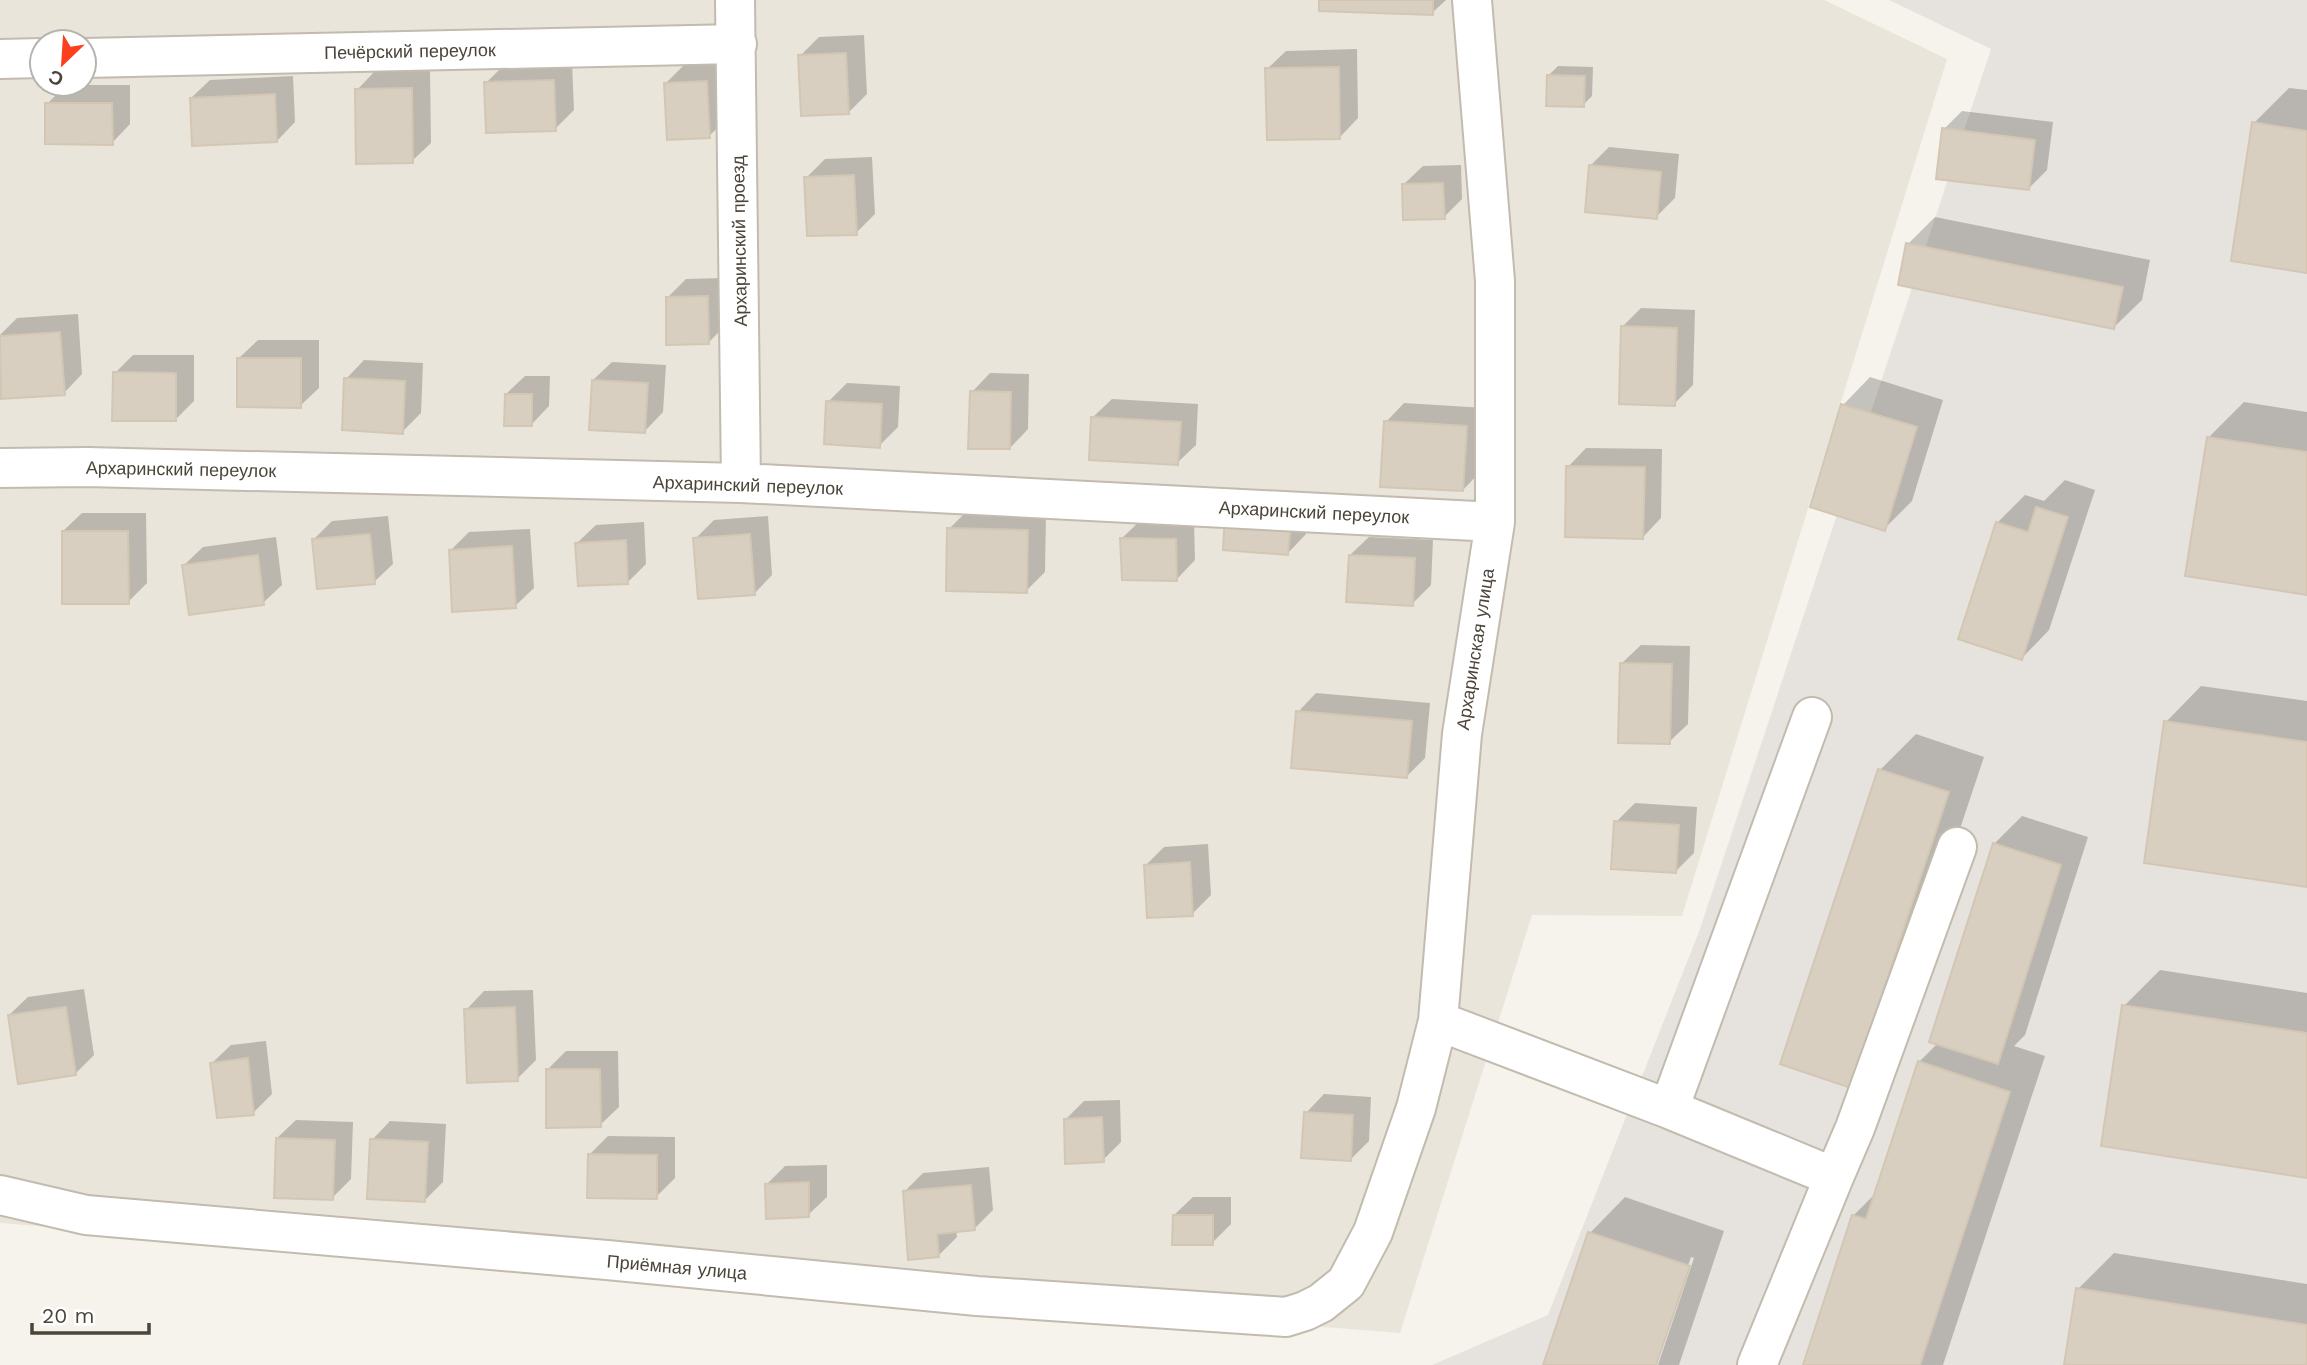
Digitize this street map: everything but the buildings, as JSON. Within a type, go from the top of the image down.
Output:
[{"type":"street","name":"Архаринский проезд","points":[[735,0],[741,483]]},
{"type":"street","name":"Архаринская улица","points":[[1346,1283],[1373,1232],[1416,1108],[1438,1021],[1462,734],[1495,522],[1495,281],[1472,0]]},
{"type":"street","name":"Печёрский переулок","points":[[98,58],[737,44]]},
{"type":"street","points":[[0,59],[28,58]]},
{"type":"street","name":"Архаринский переулок","points":[[0,468],[87,467],[741,483],[1495,522]]},
{"type":"street","points":[[1669,1109],[1812,717]]},
{"type":"street","points":[[1757,1365],[1855,1128],[1956,847]]},
{"type":"street","points":[[1438,1021],[1669,1109],[1834,1177]]},
{"type":"street","name":"Приёмная улица","points":[[0,1195],[86,1215],[621,1261],[977,1296],[1286,1317],[1321,1303],[1346,1283]]},
{"type":"shaded area","points":[[0,0],[1824,0],[1947,59],[1682,916],[1532,915],[1400,1333],[0,1223]]},
{"type":"shaded area","points":[[1889,0],[2307,0],[2307,1365],[1432,1365],[1548,1315],[1700,929],[1991,49]]}]
